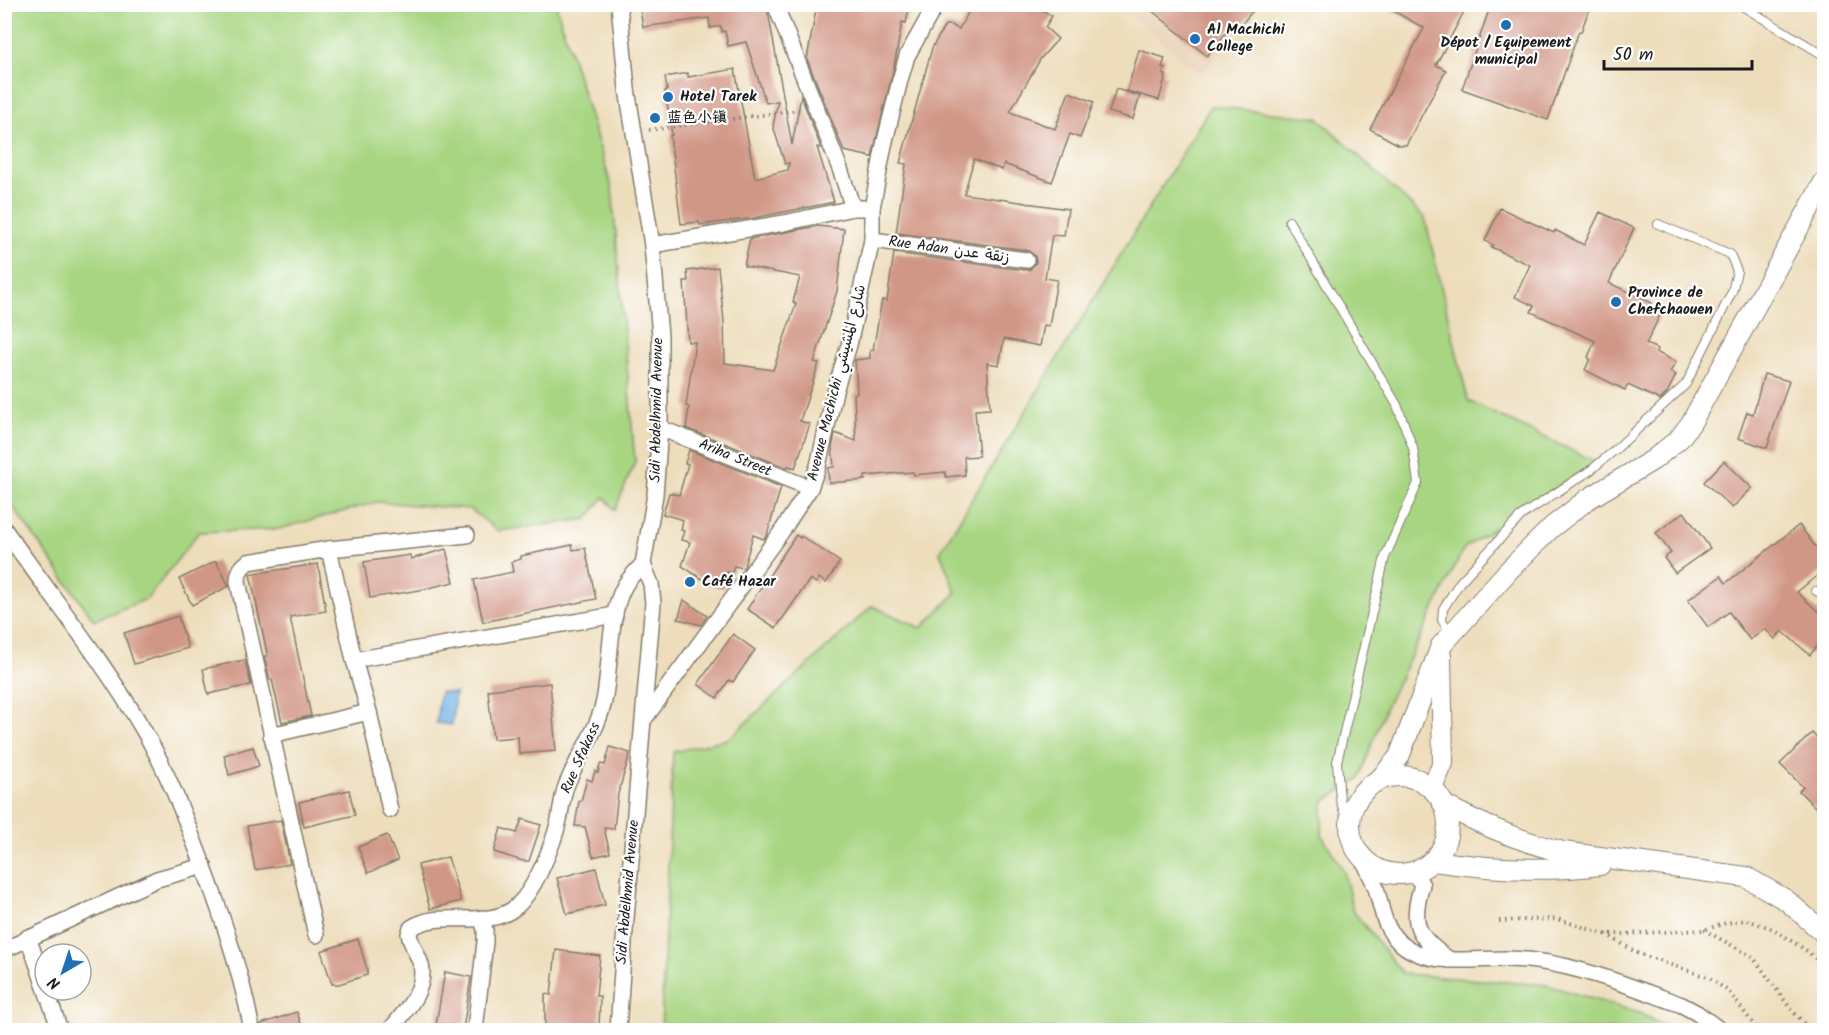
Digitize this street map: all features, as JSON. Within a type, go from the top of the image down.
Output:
[{"type":"street","name":"Sidi Abdelhmid Avenue","points":[[618,1030],[653,603],[651,584],[643,564],[655,495],[660,428],[660,336],[652,245],[633,132],[619,4]]},
{"type":"street","points":[[775,4],[853,208]]},
{"type":"street","name":"Avenue Machichi شارع المشيشي","points":[[643,720],[810,488],[818,466],[835,391],[849,345],[872,240],[872,208],[884,145],[907,56],[936,4]]},
{"type":"street","points":[[1380,779],[1399,758],[1446,640],[1552,527],[1588,499],[1653,460],[1679,439],[1702,406],[1824,182]]},
{"type":"street","points":[[652,245],[784,223],[853,208],[872,208]]},
{"type":"street","name":"Rue Adan زنقة عدن","points":[[872,240],[1026,260]]},
{"type":"street","name":"Ariha Street","points":[[660,428],[810,488]]},
{"type":"street","points":[[4,529],[87,642],[145,733],[174,792],[204,866],[221,914],[252,1030]]},
{"type":"street","points":[[316,935],[238,574],[242,566],[248,562],[329,549],[467,535]]},
{"type":"street","points":[[329,549],[354,660],[369,712],[390,810]]},
{"type":"street","name":"Rue Sfakass","points":[[390,1030],[414,998],[421,982],[421,967],[409,934],[411,928],[421,923],[450,918],[482,918],[500,915],[516,906],[532,885],[549,850],[559,821],[564,791],[598,722],[604,701],[615,615],[624,586],[643,564]]},
{"type":"street","points":[[354,660],[615,615]]},
{"type":"street","points":[[1432,788],[1443,764],[1446,640]]},
{"type":"street","points":[[271,735],[369,712]]},
{"type":"street","points":[[1363,859],[1387,873],[1401,874],[1414,872],[1433,861],[1443,849],[1448,835],[1448,819],[1444,805],[1432,788],[1420,780],[1407,776],[1380,779],[1366,787],[1356,800],[1350,814],[1350,830],[1354,846],[1363,859],[1376,889],[1384,922],[1394,938],[1416,954],[1431,958],[1519,959],[1576,970],[1682,1005],[1720,1030]]},
{"type":"street","points":[[1444,805],[1482,824],[1544,848],[1577,855],[1746,877],[1786,900],[1824,933]]},
{"type":"street","points":[[1433,861],[1464,866],[1539,870],[1571,869],[1626,861]]},
{"type":"street","points":[[4,950],[157,879],[204,866]]},
{"type":"street","points":[[1414,872],[1422,885],[1415,909],[1418,926],[1428,942],[1450,960]]},
{"type":"street","points":[[475,1030],[485,942],[482,918]]},
{"type":"street","points":[[28,938],[33,953]]},
{"type":"street","points":[[50,1002],[60,1030]]},
{"type":"lane","points":[[1739,4],[1820,53]]},
{"type":"lane","points":[[1289,221],[1397,405],[1413,448],[1418,483],[1385,557],[1337,762],[1340,800],[1350,830]]},
{"type":"lane","points":[[1446,640],[1442,620],[1443,609],[1460,582],[1522,515],[1599,463],[1686,384],[1732,292],[1737,271],[1730,254],[1658,224]]},
{"type":"lane","points":[[1816,591],[1824,595]]},
{"type":"path","points":[[633,132],[815,108]]},
{"type":"path","points":[[1499,921],[1557,919],[1605,934],[1637,953],[1710,978],[1729,992],[1758,1030]]},
{"type":"path","points":[[1605,934],[1704,930],[1726,923],[1747,920],[1773,929],[1807,951],[1824,966]]},
{"type":"path","points":[[1704,930],[1752,957],[1790,1008],[1810,1030]]},
{"type":"shaded area","name":"Al Machichi College","points":[[1118,5],[1260,5],[1200,74]]},
{"type":"green space","points":[[4,5],[556,5],[612,188],[635,462],[615,510],[604,497],[587,519],[498,531],[470,509],[377,502],[279,529],[199,532],[147,599],[94,620],[5,496]]},
{"type":"green space","points":[[1211,106],[1318,118],[1425,218],[1468,401],[1596,462],[1464,548],[1385,709],[1359,779],[1323,802],[1322,836],[1344,871],[1353,911],[1403,974],[1547,985],[1639,1013],[1672,1030],[661,1030],[673,752],[728,739],[872,606],[921,628],[956,593],[940,552]]},
{"type":"water","points":[[440,692],[455,693],[452,725],[436,723]]},
{"type":"building","points":[[656,4],[765,4],[792,145],[801,96],[821,148],[817,147],[834,202],[754,218],[700,225],[699,222],[681,224],[665,77],[688,73],[688,77],[735,69],[755,178],[788,170],[789,163],[785,164],[773,126],[778,101],[766,103],[746,42],[728,46],[725,31],[722,32],[721,26],[710,28],[709,18],[643,27],[640,9],[657,7]]},
{"type":"building","points":[[817,4],[910,4],[906,23],[902,22],[894,67],[872,157],[844,151],[807,59]]},
{"type":"building","points":[[973,4],[1033,4],[1052,16],[1045,27],[1058,39],[1041,58],[1010,112],[1055,129],[1069,92],[1094,102],[1080,138],[1070,134],[1052,182],[1004,164],[1002,170],[974,159],[964,194],[1068,209],[1064,236],[1052,235],[1045,278],[1057,280],[1049,326],[1044,325],[1040,346],[1004,339],[999,365],[987,363],[990,409],[975,410],[979,456],[964,457],[965,475],[946,477],[945,472],[914,475],[913,472],[865,476],[865,480],[829,483],[828,468],[834,467],[832,448],[835,433],[856,441],[855,360],[870,358],[870,350],[873,350],[882,300],[887,301],[894,253],[1025,270],[1030,269],[1036,262],[1035,256],[1027,250],[896,233],[906,164],[900,163],[932,48],[945,25],[959,29]]},
{"type":"building","points":[[1144,4],[1258,4],[1238,29],[1233,24],[1207,56]]},
{"type":"building","points":[[1381,4],[1468,4],[1436,65],[1446,70],[1406,145],[1399,145],[1370,129],[1424,28]]},
{"type":"building","points":[[1491,4],[1591,4],[1581,32],[1579,31],[1548,120],[1462,89]]},
{"type":"building","points":[[1139,50],[1165,58],[1162,67],[1165,68],[1163,74],[1166,75],[1159,100],[1127,91]]},
{"type":"building","points":[[1116,89],[1140,96],[1133,119],[1109,112]]},
{"type":"building","points":[[1500,208],[1554,233],[1555,230],[1584,245],[1600,212],[1634,228],[1609,283],[1652,303],[1650,307],[1661,313],[1646,344],[1658,349],[1656,352],[1676,362],[1670,372],[1676,375],[1667,393],[1660,400],[1628,385],[1625,390],[1585,370],[1595,341],[1531,312],[1534,306],[1515,297],[1530,265],[1491,247],[1493,245],[1485,241]]},
{"type":"building","points":[[818,226],[844,229],[837,291],[814,362],[819,363],[800,421],[810,424],[795,468],[788,466],[787,468],[686,428],[689,407],[686,406],[695,342],[688,342],[684,281],[688,281],[687,271],[718,267],[724,321],[725,363],[773,370],[796,304],[793,302],[800,277],[744,266],[750,239]]},
{"type":"building","points":[[1764,374],[1789,381],[1767,448],[1738,438],[1747,412],[1753,414]]},
{"type":"building","points":[[689,450],[781,487],[767,535],[764,539],[753,535],[744,567],[734,566],[732,573],[727,572],[723,588],[708,583],[682,566],[690,542],[681,540],[684,531],[681,530],[683,520],[663,514],[669,493],[679,495],[688,464],[685,463]]},
{"type":"building","points":[[1724,461],[1752,488],[1732,508],[1704,482]]},
{"type":"building","points":[[1684,512],[1710,548],[1675,573],[1664,558],[1671,553],[1656,533]]},
{"type":"building","points":[[1799,525],[1824,558],[1824,570],[1797,592],[1824,617],[1824,638],[1810,655],[1782,631],[1775,639],[1765,629],[1750,640],[1729,612],[1708,627],[1688,600],[1721,576],[1726,583]]},
{"type":"building","points":[[796,535],[840,562],[826,583],[819,578],[816,583],[810,579],[776,628],[747,609]]},
{"type":"building","points":[[572,545],[573,550],[585,548],[596,599],[483,622],[474,580],[513,572],[511,562],[521,559],[521,556]]},
{"type":"building","points":[[446,549],[454,582],[370,598],[364,562],[410,555],[411,559]]},
{"type":"building","points":[[216,561],[229,586],[192,605],[179,579]]},
{"type":"building","points":[[318,564],[326,611],[290,617],[311,716],[282,722],[264,656],[267,656],[267,653],[250,574]]},
{"type":"building","points":[[684,600],[707,616],[701,625],[678,619]]},
{"type":"building","points":[[178,616],[188,648],[134,664],[124,633]]},
{"type":"building","points":[[733,634],[755,650],[733,682],[729,680],[717,698],[698,684]]},
{"type":"building","points":[[245,660],[251,685],[208,694],[203,669]]},
{"type":"building","points":[[550,683],[556,751],[519,754],[518,737],[493,739],[488,690]]},
{"type":"building","points":[[1812,733],[1824,745],[1824,816],[1799,791],[1803,787],[1780,764]]},
{"type":"building","points":[[253,747],[259,766],[229,775],[224,755]]},
{"type":"building","points":[[610,747],[630,753],[618,794],[614,829],[604,828],[610,853],[593,857],[585,827],[575,826],[579,801],[581,801],[587,779],[592,781],[595,771],[598,773],[600,764],[605,765]]},
{"type":"building","points":[[349,790],[355,815],[304,827],[299,802]]},
{"type":"building","points":[[522,819],[541,825],[529,861],[494,852],[501,828],[517,833]]},
{"type":"building","points":[[281,820],[290,864],[255,870],[247,826]]},
{"type":"building","points":[[387,835],[398,860],[368,873],[358,847]]},
{"type":"building","points":[[448,857],[461,901],[430,909],[418,865]]},
{"type":"building","points":[[596,868],[605,905],[567,914],[557,878]]},
{"type":"building","points":[[358,939],[367,975],[332,984],[321,951]]},
{"type":"building","points":[[556,950],[600,956],[596,996],[600,996],[599,1030],[545,1030],[545,994],[551,995]]},
{"type":"building","points":[[445,972],[471,977],[463,1030],[435,1030]]},
{"type":"building","points":[[297,1012],[303,1030],[261,1030],[261,1024]]},
{"type":"place","name":"Dépot / Equipement municipal","points":[[1506,25]]},
{"type":"place","name":"Al Machichi College","points":[[1195,39]]},
{"type":"place","name":"Hotel Tarek","points":[[668,97]]},
{"type":"place","name":"蓝色小镇","points":[[655,118]]},
{"type":"place","name":"Province de Chefchaouen","points":[[1616,302]]},
{"type":"place","name":"Café Hazar","points":[[690,582]]}]
